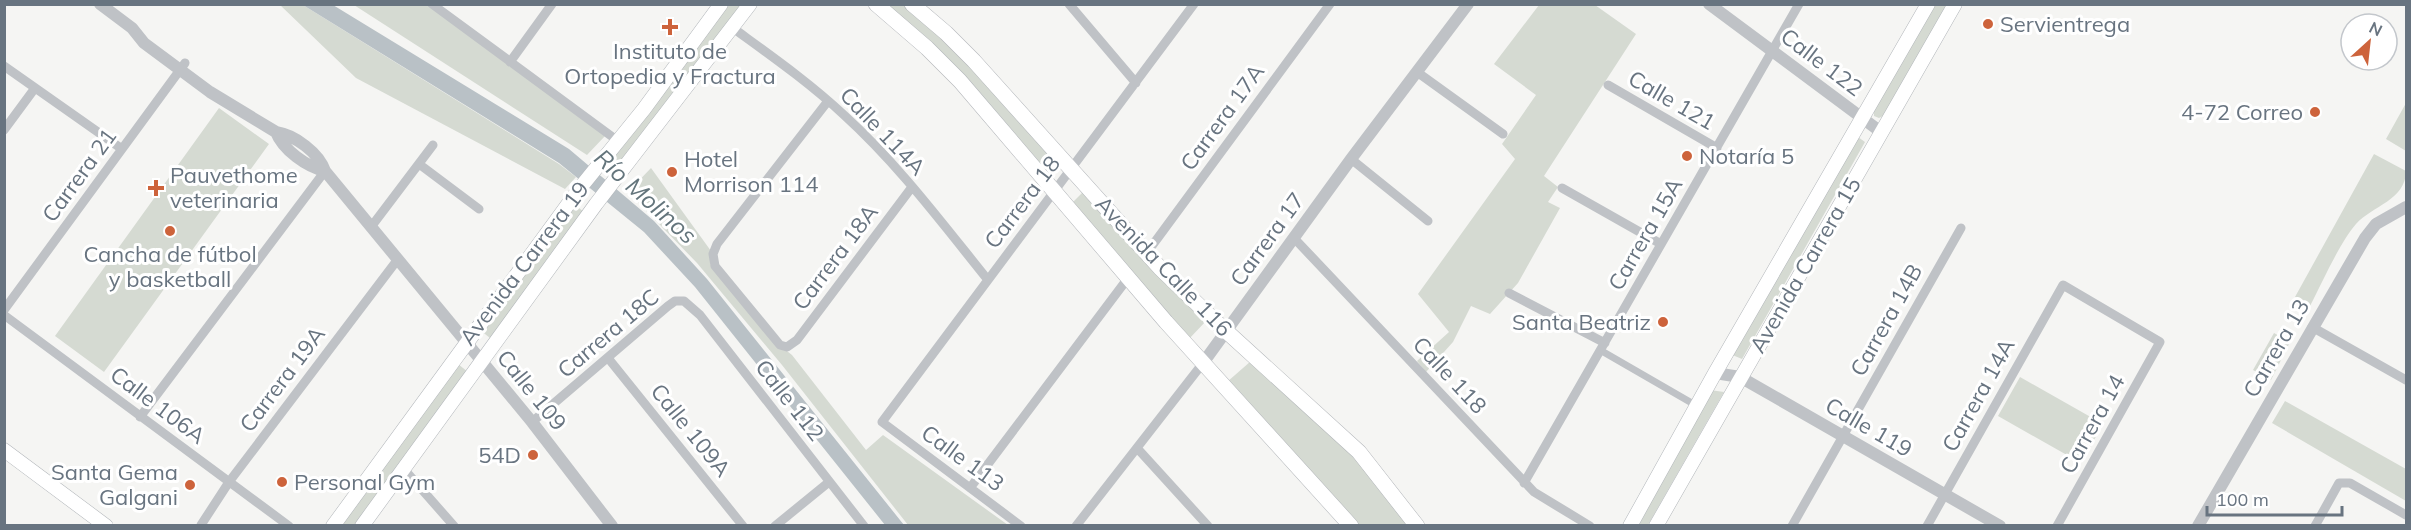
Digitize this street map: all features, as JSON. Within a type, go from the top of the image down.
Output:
[{"type":"main road","name":"Avenida Carrera 19","points":[[333,525],[466,341],[721,4]]},
{"type":"main road","name":"Avenida Carrera 19","points":[[362,525],[616,177],[750,4]]},
{"type":"main road","name":"Avenida Calle 116","points":[[876,4],[956,76],[1128,278],[1351,525]]},
{"type":"main road","name":"Avenida Calle 116","points":[[912,4],[957,44],[1072,169],[1146,254],[1226,331],[1351,443],[1418,525]]},
{"type":"main road","name":"Avenida Carrera 15","points":[[1630,525],[1928,4]]},
{"type":"main road","name":"Avenida Carrera 15","points":[[1656,525],[1955,4]]},
{"type":"main road","points":[[4,450],[106,525]]},
{"type":"street","name":"Calle 109","points":[[100,4],[132,28],[144,43],[182,66],[210,92],[276,132],[287,134],[321,160],[325,171],[532,422],[610,525]]},
{"type":"street","points":[[432,4],[618,141]]},
{"type":"street","points":[[510,62],[552,4]]},
{"type":"street","points":[[1069,4],[1136,83]]},
{"type":"street","name":"Carrera 18","points":[[882,422],[1194,4]]},
{"type":"street","name":"Carrera 17A","points":[[1146,254],[1330,4]]},
{"type":"street","name":"Carrera 17","points":[[1076,525],[1203,363],[1293,237],[1468,4]]},
{"type":"street","name":"Calle 122","points":[[1709,4],[1881,132]]},
{"type":"street","name":"Carrera 15A","points":[[1524,483],[1799,4]]},
{"type":"street","name":"Calle 114A","points":[[733,28],[828,100],[864,134],[912,187],[987,280]]},
{"type":"street","points":[[4,66],[122,149]]},
{"type":"street","name":"Carrera 21","points":[[4,310],[182,66]]},
{"type":"street","points":[[1417,72],[1503,134]]},
{"type":"street","name":"Calle 121","points":[[1608,85],[1717,148]]},
{"type":"street","points":[[4,130],[35,88]]},
{"type":"street","name":"Calle 112","points":[[787,347],[776,341],[715,266],[713,254],[717,244],[828,100]]},
{"type":"street","points":[[371,227],[433,145]]},
{"type":"street","points":[[1351,159],[1428,221]]},
{"type":"street","points":[[419,164],[479,209]]},
{"type":"street","points":[[140,417],[325,171]]},
{"type":"street","name":"Carrera 18A","points":[[787,347],[797,340],[912,187]]},
{"type":"street","points":[[1562,188],[1661,244]]},
{"type":"street","name":"Carrera 13","points":[[2198,525],[2370,230],[2376,224],[2406,207]]},
{"type":"street","name":"Carrera 14B","points":[[1792,525],[1960,228]]},
{"type":"street","name":"Calle 118","points":[[1293,237],[1524,483],[1542,498],[1590,525]]},
{"type":"street","name":"Carrera 19A","points":[[201,525],[229,482],[398,259]]},
{"type":"street","points":[[970,488],[1128,278]]},
{"type":"street","name":"Carrera 14A","points":[[1927,525],[2063,285],[2160,342]]},
{"type":"street","points":[[1509,293],[1697,405]]},
{"type":"street","name":"Carrera 18C","points":[[532,422],[668,306],[675,301],[684,301]]},
{"type":"street","name":"Calle 112","points":[[684,301],[700,315],[864,525]]},
{"type":"street","name":"Calle 106A","points":[[4,315],[289,525]]},
{"type":"street","points":[[2312,327],[2406,380]]},
{"type":"street","name":"Carrera 14","points":[[2057,525],[2160,342]]},
{"type":"street","name":"Calle 109A","points":[[608,358],[743,525]]},
{"type":"street","name":"Calle 119","points":[[1715,373],[1730,374],[1740,378],[2000,525]]},
{"type":"street","name":"Calle 113","points":[[882,422],[1021,525]]},
{"type":"street","points":[[1137,448],[1208,525]]},
{"type":"street","points":[[403,468],[454,525]]},
{"type":"street","points":[[774,525],[829,482]]},
{"type":"street","points":[[2315,525],[2339,483],[2344,482],[2350,483],[2406,516]]},
{"type":"shaded area","points":[[280,5],[303,5],[559,164],[576,177],[565,189],[356,78]]},
{"type":"shaded area","points":[[303,5],[333,5],[569,149],[654,221],[707,279],[904,525],[885,525],[695,287],[644,232],[559,163]]},
{"type":"shaded area","points":[[354,5],[428,5],[605,136],[587,155]]},
{"type":"shaded area","points":[[727,5],[745,5],[617,170],[607,163]]},
{"type":"shaded area","points":[[883,5],[904,5],[943,36],[1056,160],[1043,170]]},
{"type":"shaded area","points":[[1539,5],[1595,5],[1636,34],[1544,176],[1558,187],[1548,202],[1560,208],[1518,283],[1490,314],[1471,306],[1453,342],[1426,372],[1417,361],[1449,332],[1418,294],[1515,159],[1502,144],[1536,95],[1494,64]]},
{"type":"shaded area","points":[[1935,5],[1948,5],[1883,116],[1879,118],[1874,116],[1874,110]]},
{"type":"shaded area","points":[[2406,103],[2406,151],[2386,139]]},
{"type":"shaded area","points":[[219,108],[269,144],[104,372],[55,336]]},
{"type":"shaded area","points":[[1858,137],[1865,142],[1742,359],[1730,354]]},
{"type":"shaded area","points":[[2374,154],[2406,171],[2405,181],[2394,196],[2356,224],[2337,252],[2310,306],[2295,297]]},
{"type":"shaded area","points":[[651,168],[711,251],[710,264],[778,344],[792,355],[866,450],[883,435],[1008,525],[908,525],[782,365],[697,263],[628,192]]},
{"type":"shaded area","points":[[1084,191],[1207,320],[1188,340],[1070,205]]},
{"type":"shaded area","points":[[574,204],[584,212],[490,338],[480,330]]},
{"type":"shaded area","points":[[2274,333],[2290,342],[2271,380],[2253,370]]},
{"type":"shaded area","points":[[1251,361],[1341,440],[1411,525],[1357,525],[1227,382]]},
{"type":"shaded area","points":[[458,364],[468,372],[354,525],[339,526]]},
{"type":"shaded area","points":[[2020,377],[2103,424],[2081,463],[1998,416]]},
{"type":"shaded area","points":[[1710,390],[1724,392],[1648,525],[1635,526]]},
{"type":"shaded area","points":[[2285,401],[2406,469],[2406,501],[2272,423]]},
{"type":"place","name":"Servientrega","points":[[1988,24]]},
{"type":"place","name":"Instituto de Ortopedia y Fractura","points":[[670,27]]},
{"type":"place","name":"4-72 Correo","points":[[2315,112]]},
{"type":"place","name":"Notaría 5","points":[[1687,156]]},
{"type":"place","name":"Hotel Morrison 114","points":[[672,172]]},
{"type":"place","name":"Pauvethome veterinaria","points":[[156,188]]},
{"type":"place","name":"Cancha de fútbol y basketball","points":[[170,231]]},
{"type":"place","name":"Santa Beatriz","points":[[1663,322]]},
{"type":"place","name":"54D","points":[[533,455]]},
{"type":"place","name":"Personal Gym","points":[[282,482]]},
{"type":"place","name":"Santa Gema Galgani","points":[[190,485]]},
{"type":"water label","name":"Río Molinos","points":[[646,196]]}]
